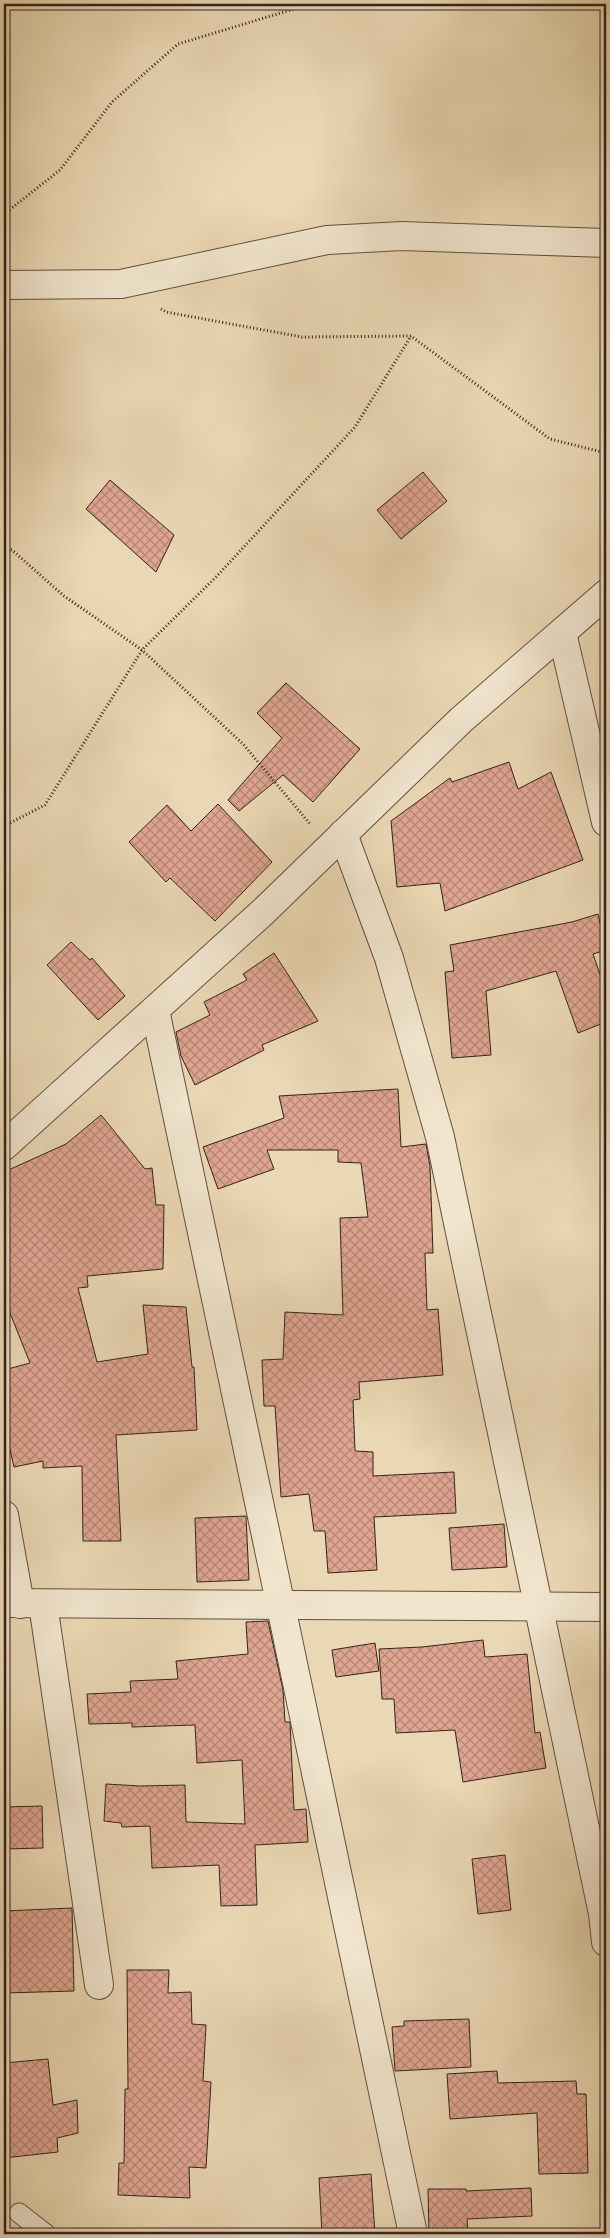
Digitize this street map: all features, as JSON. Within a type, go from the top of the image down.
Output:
[{"type":"street","points":[[4,286],[120,284],[327,240],[402,236],[606,243]]},
{"type":"street","points":[[4,1146],[262,912],[461,720],[606,594]]},
{"type":"street","points":[[562,632],[606,822]]},
{"type":"street","points":[[336,841],[389,958],[440,1137],[603,1914],[606,1942]]},
{"type":"street","points":[[155,1010],[413,2234]]},
{"type":"street","points":[[4,1515],[99,1985]]},
{"type":"street","points":[[22,1603],[279,1603],[606,1607]]},
{"type":"lane","points":[[18,2213],[46,2234]]},
{"type":"path","points":[[4,214],[60,170],[112,102],[178,44],[305,4]]},
{"type":"path","points":[[120,284],[166,312],[302,337],[411,336],[550,439],[606,453]]},
{"type":"path","points":[[4,826],[45,805],[142,650],[216,577],[355,426],[411,336]]},
{"type":"path","points":[[4,548],[12,550],[64,596],[142,650],[243,744],[301,811],[336,841]]},
{"type":"building","points":[[423,472],[447,501],[401,539],[377,510]]},
{"type":"building","points":[[110,480],[174,535],[156,572],[86,509]]},
{"type":"building","points":[[286,683],[360,749],[313,802],[283,775],[239,811],[228,800],[282,738],[257,713]]},
{"type":"building","points":[[509,762],[518,789],[551,772],[583,860],[445,911],[440,883],[397,887],[391,821],[450,778],[452,782]]},
{"type":"building","points":[[218,804],[272,862],[215,921],[170,878],[166,882],[129,842],[167,805],[191,831]]},
{"type":"building","points":[[598,914],[606,950],[593,954],[606,992],[606,1022],[578,1033],[556,971],[486,991],[491,1055],[452,1058],[445,972],[454,971],[450,945],[572,922]]},
{"type":"building","points":[[71,942],[90,960],[92,958],[125,996],[98,1020],[47,965]]},
{"type":"building","points":[[274,953],[318,1021],[262,1045],[264,1050],[195,1085],[181,1056],[176,1032],[210,1015],[204,1002],[247,980],[243,974]]},
{"type":"building","points":[[398,1089],[401,1147],[426,1144],[430,1166],[433,1253],[425,1253],[427,1310],[438,1309],[443,1375],[359,1382],[360,1399],[353,1400],[355,1451],[373,1452],[373,1476],[454,1472],[456,1513],[374,1517],[377,1570],[328,1573],[325,1531],[314,1531],[309,1494],[281,1497],[275,1406],[264,1406],[262,1360],[283,1359],[285,1312],[343,1315],[340,1218],[368,1217],[361,1163],[338,1162],[338,1150],[267,1150],[274,1169],[218,1189],[203,1147],[284,1118],[279,1096]]},
{"type":"building","points":[[101,1115],[145,1169],[152,1168],[156,1205],[164,1205],[163,1269],[87,1276],[88,1287],[78,1288],[97,1362],[148,1354],[143,1305],[186,1307],[192,1367],[194,1367],[197,1430],[116,1435],[121,1541],[83,1541],[82,1466],[43,1468],[43,1461],[14,1467],[4,1424],[4,1370],[30,1363],[4,1298],[4,1172],[66,1144]]},
{"type":"building","points":[[246,1516],[249,1580],[197,1582],[195,1518]]},
{"type":"building","points":[[504,1524],[507,1567],[452,1570],[449,1528]]},
{"type":"building","points":[[268,1621],[283,1690],[285,1722],[290,1722],[294,1810],[306,1809],[308,1842],[255,1845],[257,1905],[221,1906],[219,1865],[152,1868],[150,1826],[122,1827],[121,1823],[104,1821],[106,1784],[140,1786],[185,1785],[186,1822],[245,1824],[242,1760],[197,1763],[195,1725],[132,1727],[132,1723],[89,1724],[87,1694],[131,1692],[130,1681],[178,1679],[176,1661],[248,1654],[246,1622]]},
{"type":"building","points":[[483,1640],[485,1657],[527,1654],[535,1733],[540,1732],[546,1768],[463,1782],[455,1730],[396,1733],[394,1699],[382,1699],[379,1649],[422,1647]]},
{"type":"building","points":[[375,1643],[379,1671],[336,1677],[332,1650]]},
{"type":"building","points":[[42,1806],[43,1848],[4,1849],[4,1807]]},
{"type":"building","points":[[505,1855],[511,1910],[478,1914],[472,1859]]},
{"type":"building","points":[[72,1908],[74,1991],[4,1993],[4,1911]]},
{"type":"building","points":[[127,1970],[169,1970],[168,1993],[191,1992],[192,2024],[206,2025],[203,2081],[211,2082],[206,2168],[189,2167],[190,2198],[118,2195],[119,2163],[124,2163],[125,2089],[128,2089]]},
{"type":"building","points":[[469,2019],[471,2067],[395,2071],[392,2027],[404,2026],[404,2021]]},
{"type":"building","points":[[48,2059],[53,2105],[77,2100],[78,2133],[57,2138],[58,2152],[4,2158],[4,2063]]},
{"type":"building","points":[[497,2071],[498,2083],[576,2081],[577,2094],[586,2094],[588,2173],[539,2174],[537,2113],[450,2119],[447,2074]]},
{"type":"building","points":[[371,2174],[375,2234],[322,2234],[319,2178]]},
{"type":"building","points":[[531,2188],[532,2216],[467,2219],[468,2233],[429,2234],[428,2189],[466,2189],[466,2191]]}]
